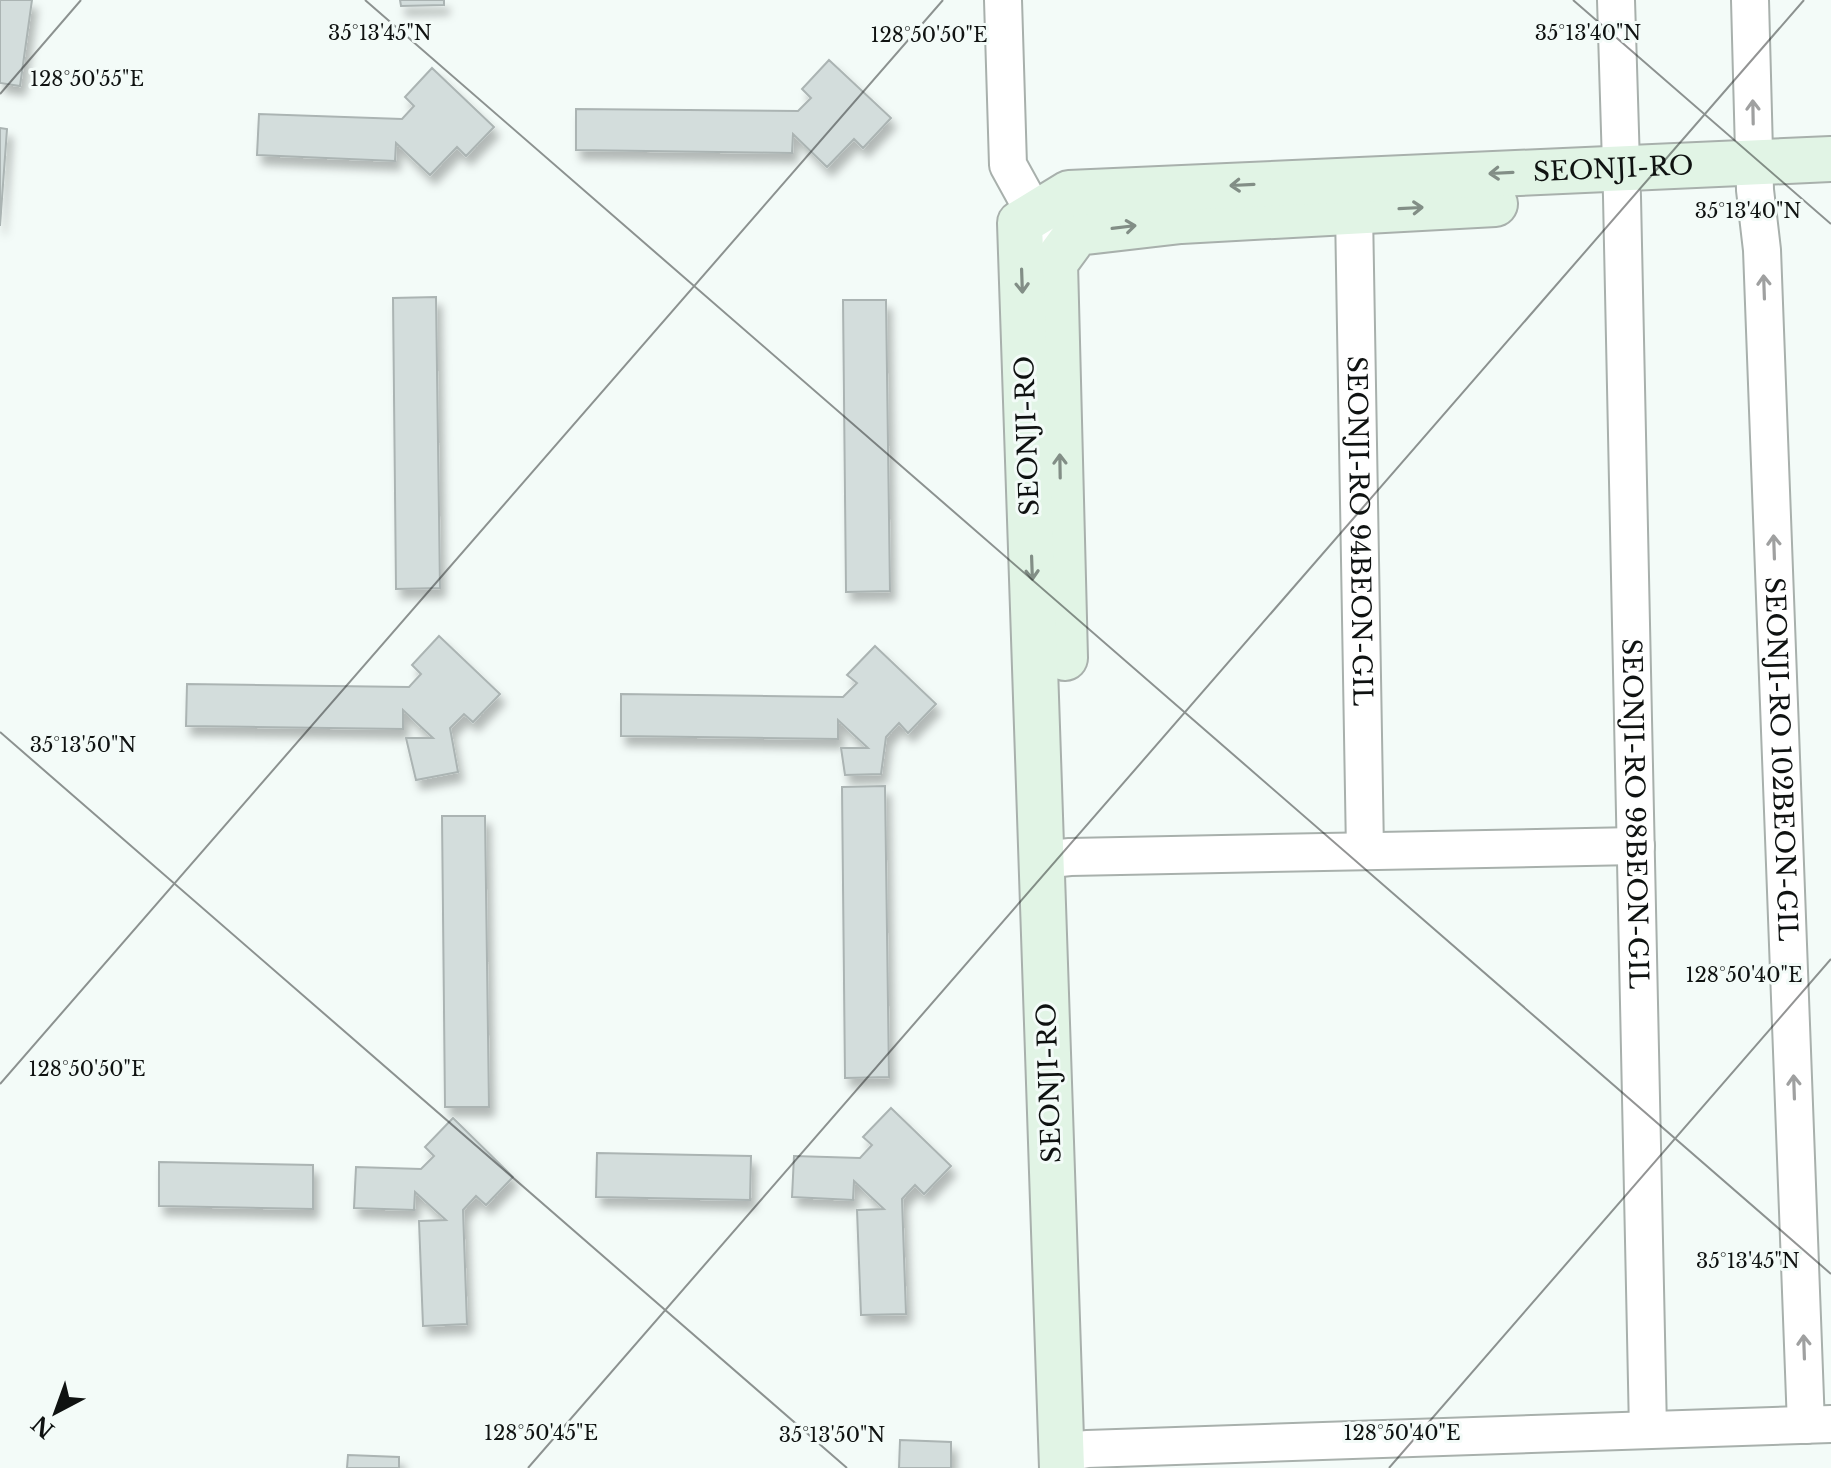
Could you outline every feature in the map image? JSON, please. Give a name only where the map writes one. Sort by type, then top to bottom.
[{"type":"street","points":[[1003,0],[1008,165],[1035,214],[1065,249]]},
{"type":"street","name":"SEONJI-RO 98BEON-GIL","points":[[1616,0],[1648,1430]]},
{"type":"street","name":"SEONJI-RO 102BEON-GIL","points":[[1750,0],[1754,176],[1762,250],[1819,1424]]},
{"type":"street","name":"SEONJI-RO","points":[[1074,1460],[1056,859],[1020,223],[1069,193],[1621,183],[1754,176],[1831,159]]},
{"type":"street","name":"SEONJI-RO","points":[[1754,176],[1831,186]]},
{"type":"street","name":"SEONJI-RO","points":[[1056,859],[1055,263],[1077,233],[1181,221],[1354,211],[1621,183]]},
{"type":"street","name":"SEONJI-RO 94BEON-GIL","points":[[1354,211],[1365,851]]},
{"type":"street","points":[[1056,859],[1636,846]]},
{"type":"street","points":[[1074,1460],[1819,1424]]},
{"type":"building","points":[[0,0],[32,0],[20,86],[0,83]]},
{"type":"building","points":[[400,0],[444,0],[444,5],[401,6]]},
{"type":"building","points":[[829,60],[891,118],[863,148],[854,139],[827,167],[793,134],[792,153],[576,150],[576,109],[798,111],[811,98],[802,89]]},
{"type":"building","points":[[432,68],[494,127],[466,156],[457,147],[430,175],[396,143],[395,161],[257,155],[259,114],[402,119],[414,106],[405,97]]},
{"type":"building","points":[[0,128],[7,129],[0,226]]},
{"type":"building","points":[[436,297],[440,588],[396,589],[393,298]]},
{"type":"building","points":[[843,300],[886,300],[890,591],[846,592]]},
{"type":"building","points":[[439,636],[500,694],[473,722],[464,714],[450,728],[458,772],[416,780],[406,738],[433,738],[403,710],[403,729],[186,726],[187,684],[409,687],[421,674],[412,665]]},
{"type":"building","points":[[875,646],[936,704],[908,733],[899,723],[886,737],[881,774],[845,775],[841,748],[868,748],[838,720],[838,739],[621,736],[621,694],[843,697],[857,683],[847,675]]},
{"type":"building","points":[[885,786],[889,1077],[845,1078],[842,787]]},
{"type":"building","points":[[442,816],[485,816],[489,1107],[445,1107]]},
{"type":"building","points":[[891,1108],[951,1166],[924,1194],[915,1185],[902,1199],[906,1314],[861,1315],[857,1210],[884,1209],[854,1181],[853,1200],[792,1197],[794,1156],[860,1158],[872,1145],[863,1137]]},
{"type":"building","points":[[453,1118],[513,1177],[486,1205],[476,1196],[463,1210],[467,1324],[423,1326],[419,1221],[446,1220],[415,1192],[414,1210],[354,1208],[356,1167],[421,1169],[434,1156],[425,1147]]},
{"type":"building","points":[[597,1153],[751,1156],[750,1200],[596,1197]]},
{"type":"building","points":[[159,1162],[313,1165],[313,1209],[159,1206]]},
{"type":"building","points":[[900,1440],[951,1442],[951,1468],[899,1468]]},
{"type":"building","points":[[348,1455],[399,1457],[399,1468],[347,1468]]}]
